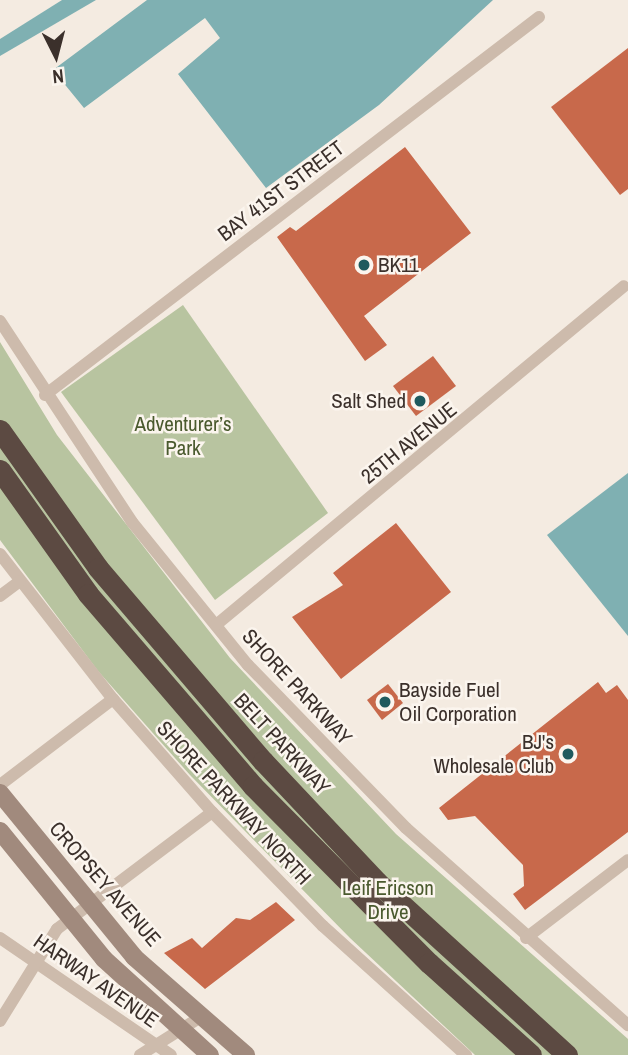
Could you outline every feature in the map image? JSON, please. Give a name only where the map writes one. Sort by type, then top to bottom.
[{"type":"highway","name":"BELT PARKWAY","points":[[0,430],[98,568],[263,761],[377,881],[567,1055]]},
{"type":"highway","points":[[0,470],[97,604],[253,786],[429,963],[531,1055]]},
{"type":"main road","name":"CROPSEY AVENUE","points":[[0,793],[88,906],[134,957],[204,1015],[246,1055]]},
{"type":"main road","points":[[0,831],[68,920],[177,1028],[210,1055]]},
{"type":"street","name":"BAY 41ST STREET","points":[[45,395],[540,17]]},
{"type":"street","name":"25TH AVENUE","points":[[216,625],[624,286]]},
{"type":"street","name":"SHORE PARKWAY","points":[[0,321],[45,395],[132,522],[216,625],[307,729],[526,938],[628,1024]]},
{"type":"street","name":"SHORE PARKWAY NORTH","points":[[0,554],[113,699],[212,812],[323,926],[466,1055]]},
{"type":"street","points":[[0,596],[20,581]]},
{"type":"street","points":[[0,785],[113,699]]},
{"type":"street","points":[[0,1020],[68,920],[212,812]]},
{"type":"street","points":[[526,938],[628,860]]},
{"type":"street","name":"HARWAY AVENUE","points":[[0,938],[171,1055]]},
{"type":"street","points":[[140,1055],[177,1028],[204,1015]]},
{"type":"green space","name":"Adventurer’s Park","points":[[183,305],[328,513],[215,600],[61,392]]},
{"type":"green space","name":"Leif Ericson Drive","points":[[0,342],[57,435],[230,658],[396,834],[628,1039],[628,1055],[475,1055],[350,938],[190,775],[98,671],[0,540]]},
{"type":"water","points":[[62,0],[96,0],[0,56],[0,39]]},
{"type":"water","points":[[147,0],[493,0],[379,105],[266,188],[178,74],[220,38],[205,18],[84,108],[53,70]]},
{"type":"water","points":[[628,473],[628,636],[547,535]]},
{"type":"building","points":[[628,48],[628,189],[620,195],[551,107]]},
{"type":"building","name":"BK11","points":[[405,147],[471,233],[364,316],[387,345],[365,361],[277,237],[290,227],[296,231]]},
{"type":"building","name":"Salt Shed","points":[[433,356],[456,386],[416,416],[393,386]]},
{"type":"building","points":[[396,523],[451,592],[341,679],[292,617],[343,585],[333,573]]},
{"type":"building","name":"BJ's Wholesale Club","points":[[598,682],[606,693],[617,685],[628,700],[628,832],[525,910],[513,894],[524,886],[523,865],[475,816],[448,820],[439,808]]},
{"type":"building","name":"Bayside Fuel Oil Corporation","points":[[388,684],[403,703],[382,720],[367,700]]},
{"type":"building","points":[[276,902],[295,920],[205,989],[164,953],[192,938],[202,948],[236,918],[250,920]]},
{"type":"place","name":"BK11","points":[[364,265]]},
{"type":"place","name":"Salt Shed","points":[[420,401]]},
{"type":"place","name":"Bayside Fuel Oil Corporation","points":[[385,702]]},
{"type":"place","name":"BJ's Wholesale Club","points":[[568,754]]}]
